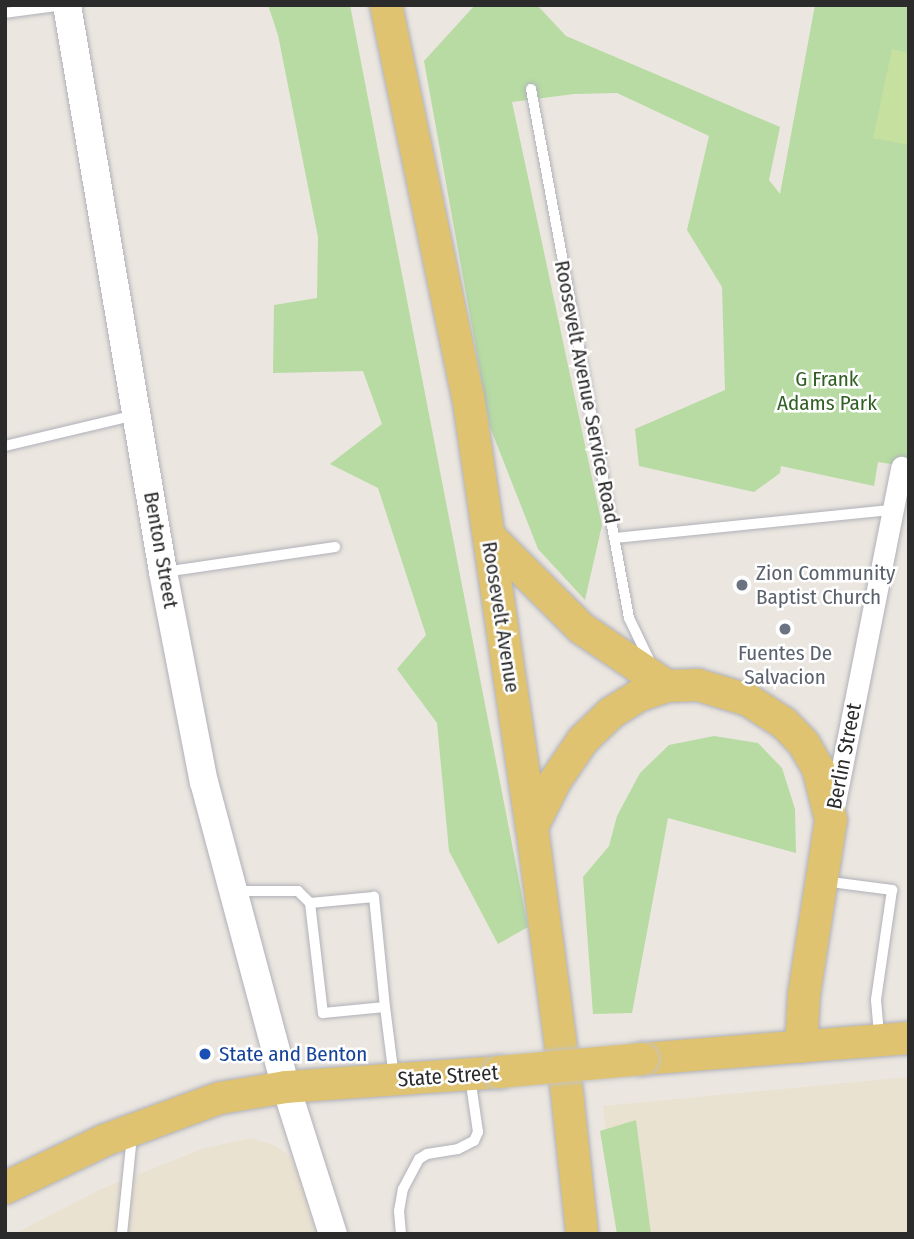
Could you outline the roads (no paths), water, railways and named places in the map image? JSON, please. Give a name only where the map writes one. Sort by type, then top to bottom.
[{"type":"main road","name":"Benton Street","points":[[65,5],[138,415],[163,572],[204,782],[286,1087],[333,1234]]},
{"type":"main road","name":"Roosevelt Avenue","points":[[386,5],[468,396],[532,827],[568,1102],[582,1234]]},
{"type":"main road","points":[[489,536],[581,628],[667,686]]},
{"type":"main road","points":[[532,827],[562,770],[592,731],[622,705],[667,686],[698,685],[748,700],[778,718],[804,744],[818,768],[831,820]]},
{"type":"main road","name":"Berlin Street","points":[[802,1047],[804,994],[831,820]]},
{"type":"main road","name":"State Street","points":[[5,1188],[132,1129],[220,1098],[286,1087],[894,1039]]},
{"type":"street","name":"Berlin Street","points":[[831,820],[901,467]]},
{"type":"lane","points":[[5,13],[65,5]]},
{"type":"lane","name":"Roosevelt Avenue Service Road","points":[[531,89],[629,618],[650,662],[667,686]]},
{"type":"lane","points":[[5,446],[138,415]]},
{"type":"lane","points":[[615,538],[893,510]]},
{"type":"lane","points":[[163,572],[335,547]]},
{"type":"lane","points":[[822,880],[892,890],[876,1000],[894,1039]]},
{"type":"lane","points":[[233,891],[298,891],[310,903],[323,1013],[385,1007]]},
{"type":"lane","points":[[310,903],[374,897],[394,1080]]},
{"type":"lane","points":[[401,1234],[399,1211],[403,1189],[419,1159],[427,1154],[458,1149],[474,1141],[478,1132],[484,1073]]},
{"type":"lane","points":[[122,1234],[132,1129]]},
{"type":"place","name":"Zion Community Baptist Church","points":[[742,585]]},
{"type":"place","name":"Fuentes De Salvacion","points":[[785,629]]},
{"type":"place","name":"State and Benton","points":[[205,1054]]},
{"type":"park label","name":"G Frank Adams Park","points":[[827,391]]}]
